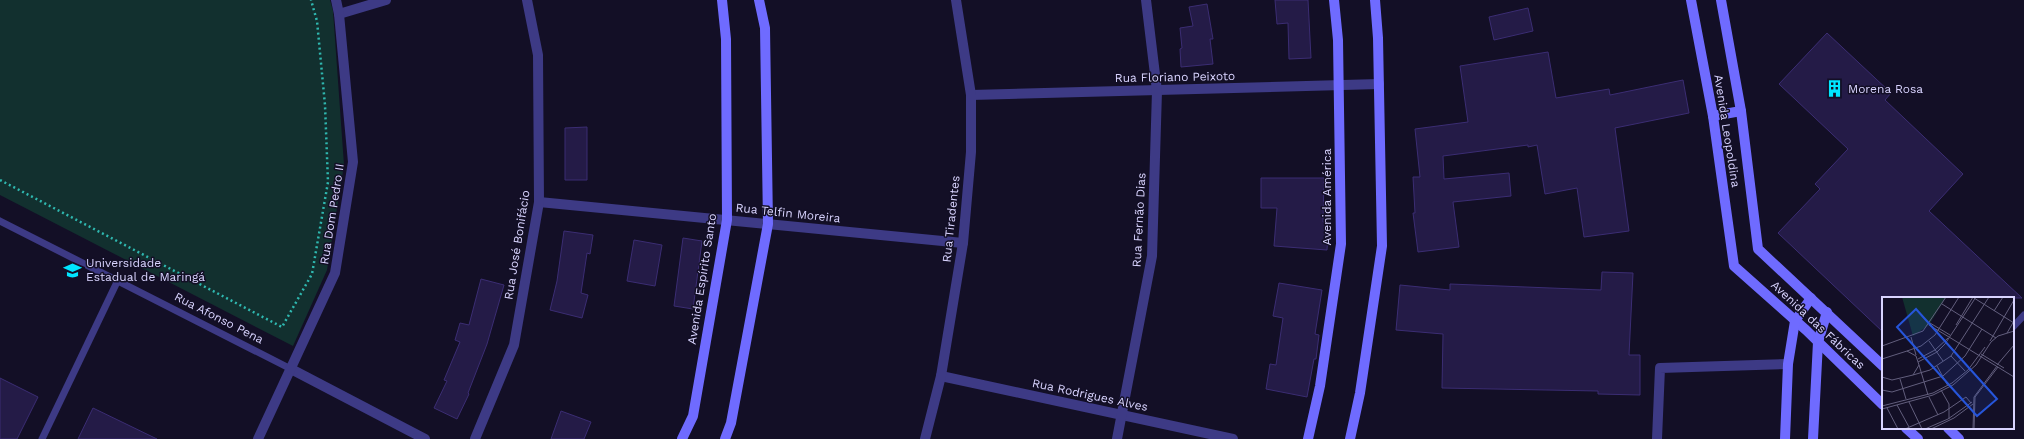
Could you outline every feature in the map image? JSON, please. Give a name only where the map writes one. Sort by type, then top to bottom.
[{"type":"main road","name":"Avenida Espírito Santo","points":[[682,439],[693,416],[727,220],[726,39],[722,0]]},
{"type":"main road","points":[[725,439],[731,423],[768,224],[765,28],[759,0]]},
{"type":"main road","name":"Avenida América","points":[[1308,439],[1320,386],[1341,244],[1338,40],[1334,0]]},
{"type":"main road","points":[[1350,439],[1360,393],[1382,246],[1378,38],[1375,0]]},
{"type":"main road","name":"Avenida Leopoldina","points":[[1691,0],[1713,116],[1734,266]]},
{"type":"main road","name":"Avenida Leopoldina","points":[[1721,0],[1741,111],[1758,249]]},
{"type":"main road","points":[[1713,116],[1741,111]]},
{"type":"main road","name":"Avenida das Fábricas","points":[[1758,249],[1882,365]]},
{"type":"main road","name":"Avenida das Fábricas","points":[[1734,266],[1818,342],[1882,404]]},
{"type":"main road","points":[[1785,439],[1788,364],[1795,321],[1811,298]]},
{"type":"main road","points":[[1814,439],[1818,342],[1827,312]]},
{"type":"main road","points":[[1907,429],[1918,439]]},
{"type":"main road","points":[[1949,429],[1959,439]]},
{"type":"street","name":"Rua Dom Pedro II","points":[[258,439],[336,273],[353,162],[339,14],[336,0]]},
{"type":"street","points":[[339,14],[386,0]]},
{"type":"street","name":"Rua José Bonifácio","points":[[475,439],[514,345],[539,202],[538,55],[527,0]]},
{"type":"street","name":"Rua Tiradentes","points":[[926,439],[941,376],[963,243],[971,152],[971,95],[956,0]]},
{"type":"street","name":"Rua Fernão Dias","points":[[1117,439],[1123,415],[1152,256],[1157,91],[1146,0]]},
{"type":"street","name":"Rua Floriano Peixoto","points":[[971,95],[1379,84]]},
{"type":"street","name":"Rua Telfin Moreira","points":[[539,202],[963,243]]},
{"type":"street","points":[[1657,439],[1660,368],[1788,364]]},
{"type":"street","name":"Rua Afonso Pena","points":[[291,369],[425,439]]},
{"type":"street","name":"Rua Rodrigues Alves","points":[[941,376],[1233,439]]},
{"type":"lane","name":"Rua Afonso Pena","points":[[0,221],[291,369]]},
{"type":"lane","points":[[42,439],[118,280]]},
{"type":"lane","points":[[2014,326],[2024,315]]},
{"type":"path","points":[[0,180],[282,327],[312,274],[328,182],[325,105],[317,21],[311,0]]},
{"type":"green space","points":[[0,0],[330,0],[333,11],[344,165],[327,270],[293,346],[0,195]]},
{"type":"building","points":[[1275,0],[1308,0],[1311,58],[1289,59],[1288,23],[1277,24]]},
{"type":"building","points":[[1207,4],[1213,39],[1210,39],[1213,64],[1181,67],[1180,49],[1182,48],[1180,28],[1193,26],[1189,7]]},
{"type":"building","points":[[1528,8],[1533,31],[1494,40],[1489,17]]},
{"type":"building","points":[[1827,33],[1891,93],[1885,100],[1963,174],[1929,211],[2022,298],[1882,297],[1882,331],[1778,233],[1820,189],[1815,184],[1848,149],[1779,84]]},
{"type":"building","points":[[1548,52],[1556,98],[1609,89],[1610,95],[1683,80],[1689,113],[1615,128],[1629,231],[1584,237],[1577,188],[1545,194],[1537,145],[1528,147],[1528,145],[1443,156],[1444,179],[1509,173],[1511,196],[1453,202],[1459,247],[1418,252],[1413,213],[1415,213],[1413,177],[1420,177],[1415,129],[1468,122],[1460,66]]},
{"type":"building","points":[[587,127],[587,180],[565,180],[565,128]]},
{"type":"building","points":[[1261,178],[1324,178],[1323,222],[1329,222],[1327,250],[1274,246],[1277,208],[1261,208]]},
{"type":"building","points":[[564,231],[593,235],[590,254],[587,253],[581,293],[588,295],[582,318],[550,310],[557,281]]},
{"type":"building","points":[[683,238],[702,241],[693,309],[674,306]]},
{"type":"building","points":[[634,240],[662,245],[655,286],[627,281]]},
{"type":"building","points":[[1602,272],[1633,273],[1629,355],[1640,355],[1640,395],[1598,394],[1598,391],[1442,388],[1443,334],[1396,330],[1400,285],[1450,290],[1450,284],[1601,290]]},
{"type":"building","points":[[481,279],[504,285],[487,344],[468,393],[469,394],[457,419],[434,408],[447,381],[444,380],[460,342],[455,340],[460,323],[469,325]]},
{"type":"building","points":[[1279,283],[1322,290],[1315,334],[1319,335],[1316,359],[1314,359],[1307,397],[1266,389],[1270,364],[1276,365],[1283,318],[1273,316]]},
{"type":"building","points":[[0,378],[38,397],[17,439],[0,439]]},
{"type":"building","points":[[93,408],[157,439],[78,439]]},
{"type":"building","points":[[561,411],[591,422],[584,439],[551,439]]},
{"type":"place","name":"Morena Rosa","points":[[1835,89]]},
{"type":"place","name":"Universidade Estadual de Maringá","points":[[73,270]]}]
